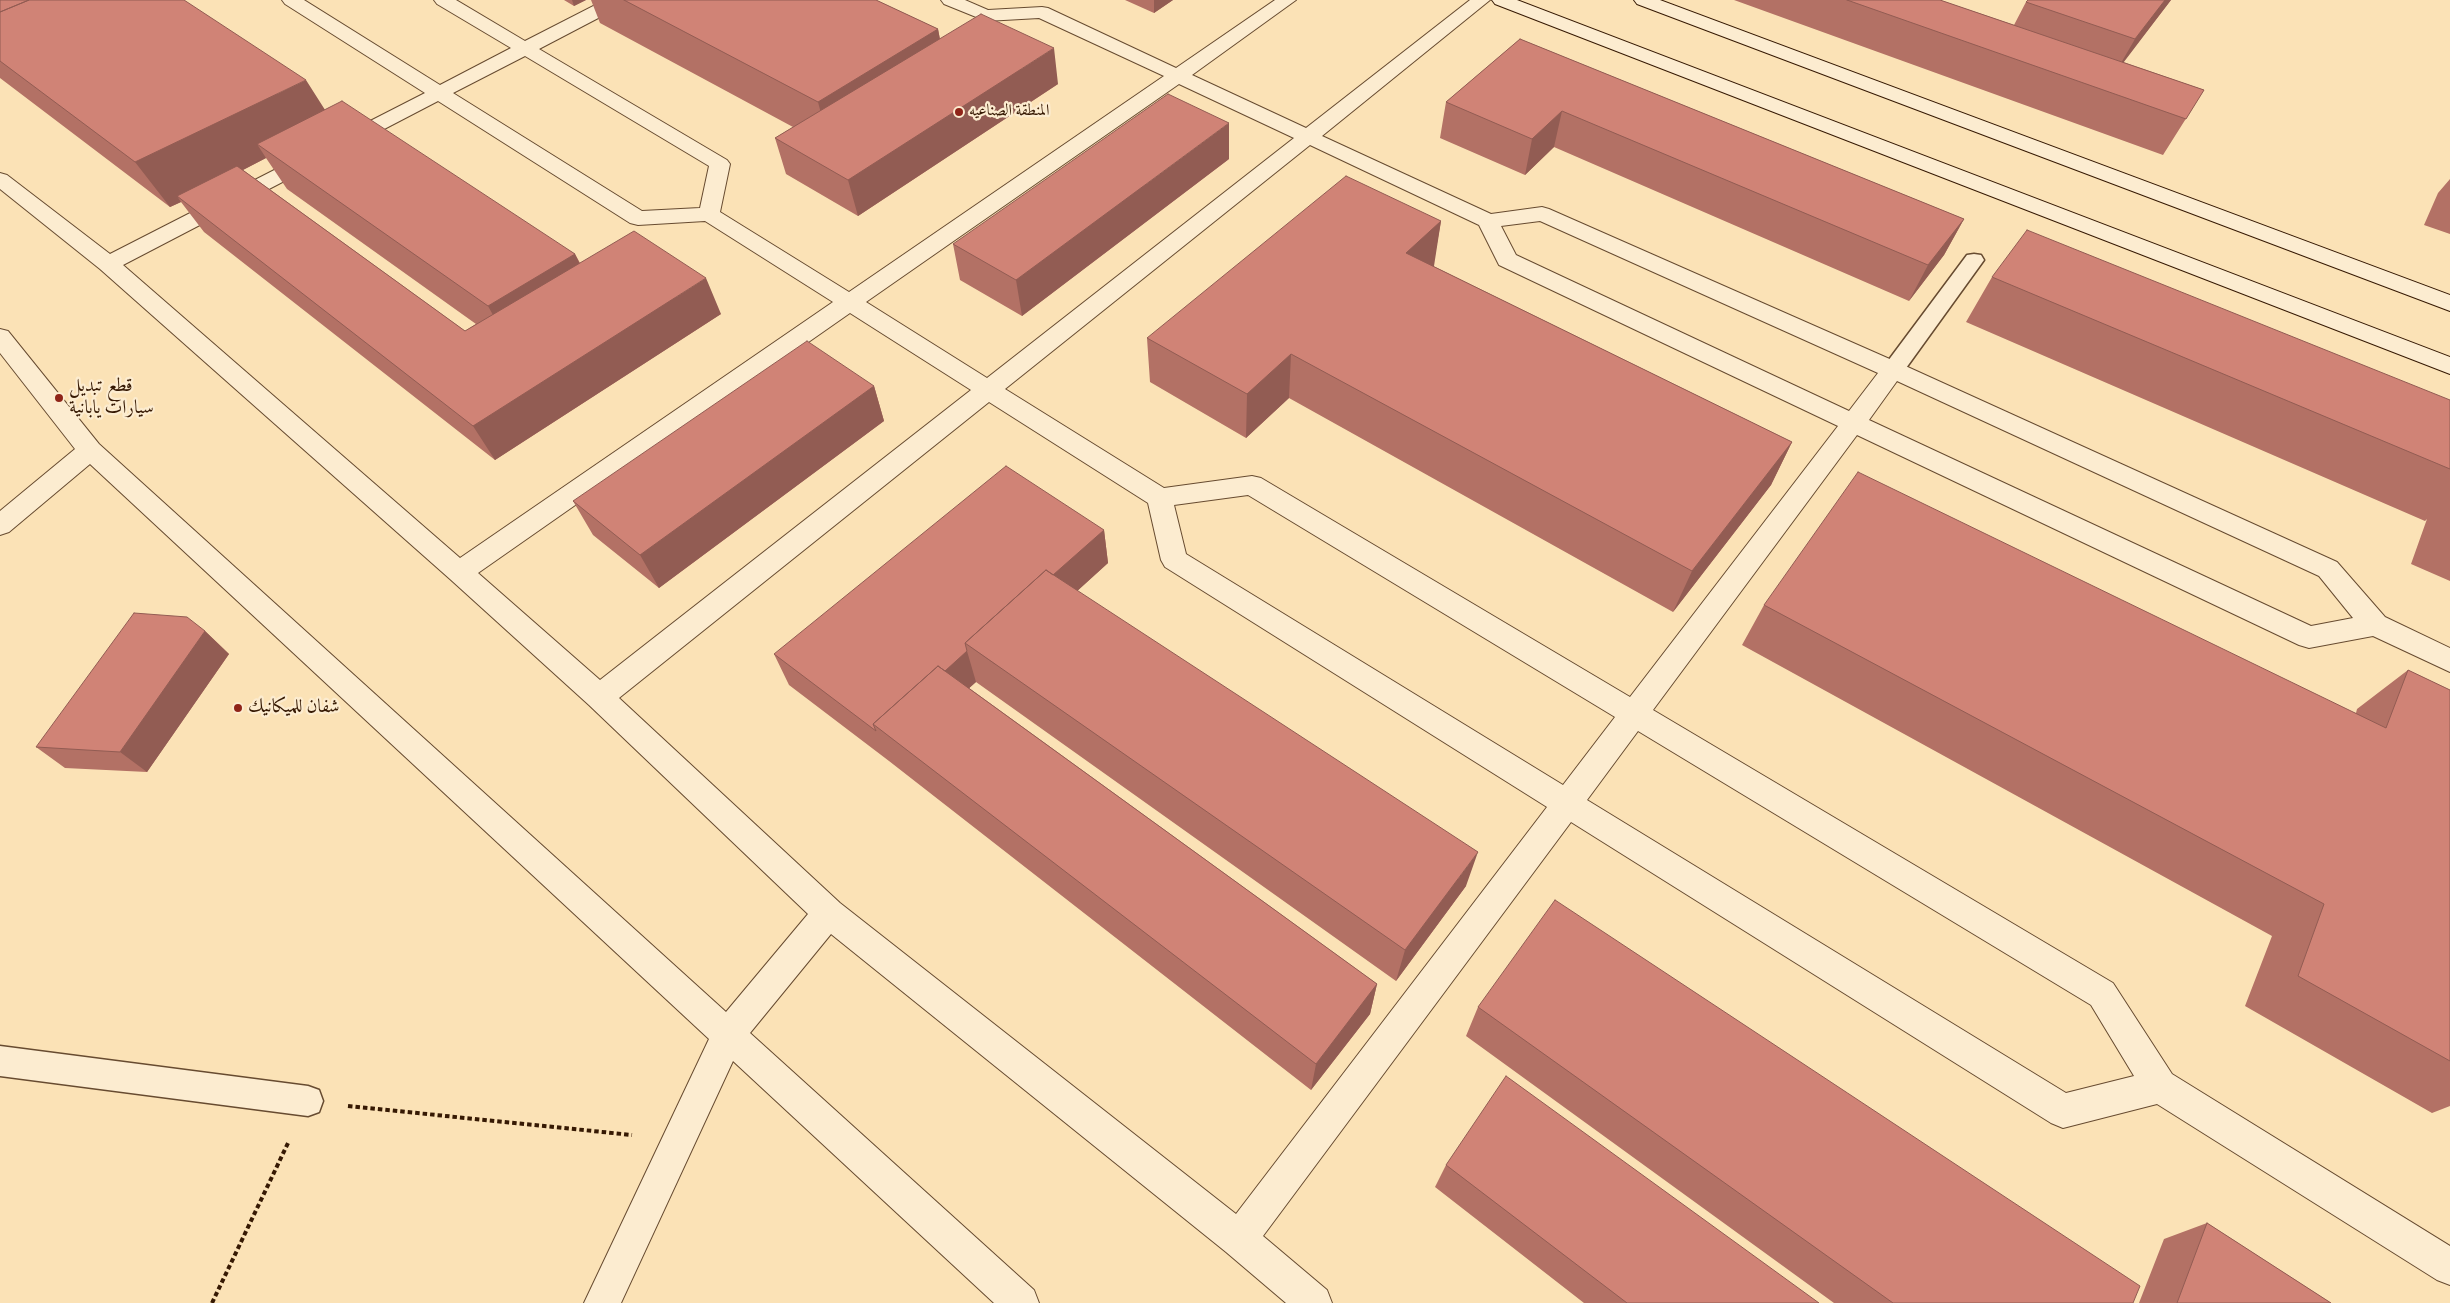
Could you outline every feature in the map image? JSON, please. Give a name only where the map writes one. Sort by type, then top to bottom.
[{"type":"street","points":[[291,0],[638,218],[709,214],[1160,498],[1252,485],[2102,994],[2160,1086],[2450,1267]]},
{"type":"street","points":[[443,0],[720,164],[709,214]]},
{"type":"street","points":[[108,264],[618,0]]},
{"type":"street","points":[[950,0],[986,16],[1041,6],[1177,76],[1488,221],[1542,214],[1893,370],[2328,569],[2375,625],[2450,661]]},
{"type":"street","points":[[458,572],[1286,0]]},
{"type":"street","points":[[599,697],[1481,0]]},
{"type":"street","points":[[1501,0],[2450,366]]},
{"type":"street","points":[[1643,0],[2450,303]]},
{"type":"street","points":[[0,179],[108,264],[458,572],[599,697],[830,913],[1239,1239],[1314,1303]]},
{"type":"street","points":[[1488,221],[1507,260],[1852,424],[2309,637],[2375,625]]},
{"type":"street","points":[[1,340],[90,450],[1021,1303]]},
{"type":"street","points":[[1239,1239],[1893,370]]},
{"type":"street","points":[[0,525],[90,450]]},
{"type":"street","points":[[1160,498],[1174,560],[2063,1111],[2160,1086]]},
{"type":"street","points":[[602,1303],[728,1035],[830,913]]},
{"type":"lane","points":[[1893,370],[1974,260]]},
{"type":"lane","points":[[0,1061],[308,1102]]},
{"type":"path","points":[[212,1303],[308,1102],[679,1140]]},
{"type":"building","points":[[0,0],[29,0],[0,12]]},
{"type":"building","points":[[29,0],[184,0],[306,80],[135,162],[0,61],[0,12]]},
{"type":"building","points":[[624,0],[876,0],[938,29],[818,102]]},
{"type":"building","points":[[1847,0],[1940,0],[2204,90],[2186,119]]},
{"type":"building","points":[[2028,0],[2165,0],[2135,39],[2026,2]]},
{"type":"building","points":[[981,14],[1054,48],[848,180],[775,138]]},
{"type":"building","points":[[1520,39],[1964,219],[1928,265],[1562,111],[1532,139],[1446,102]]},
{"type":"building","points":[[1168,94],[1229,123],[1016,280],[953,244]]},
{"type":"building","points":[[342,101],[575,254],[488,306],[257,144]]},
{"type":"building","points":[[237,166],[465,331],[634,231],[706,278],[473,426],[177,196]]},
{"type":"building","points":[[1346,176],[1441,221],[1406,253],[1792,442],[1692,571],[1291,354],[1247,394],[1147,338]]},
{"type":"building","points":[[2027,230],[2450,400],[2450,469],[1992,277]]},
{"type":"building","points":[[807,341],[874,386],[640,555],[573,501]]},
{"type":"building","points":[[1006,466],[1104,530],[1053,575],[1046,570],[965,643],[967,651],[945,671],[938,666],[873,724],[876,731],[774,654]]},
{"type":"building","points":[[1858,472],[2386,728],[2408,670],[2450,690],[2450,1061],[2298,976],[2324,904],[1764,605]]},
{"type":"building","points":[[1046,570],[1478,852],[1405,950],[965,643]]},
{"type":"building","points":[[134,613],[187,617],[205,631],[120,752],[36,747]]},
{"type":"building","points":[[938,666],[1377,984],[1316,1064],[873,724]]},
{"type":"building","points":[[1555,900],[2140,1286],[2133,1303],[1893,1303],[1478,1007]]},
{"type":"building","points":[[1506,1076],[1819,1303],[1627,1303],[1446,1165]]},
{"type":"building","points":[[2207,1223],[2331,1303],[2177,1303]]},
{"type":"place","name":"المنطقة الصناعيه","points":[[959,112]]},
{"type":"place","name":"قطع تبديل سيارات يابانية","points":[[59,398]]},
{"type":"place","name":"شفان للميكانيك","points":[[238,708]]}]
